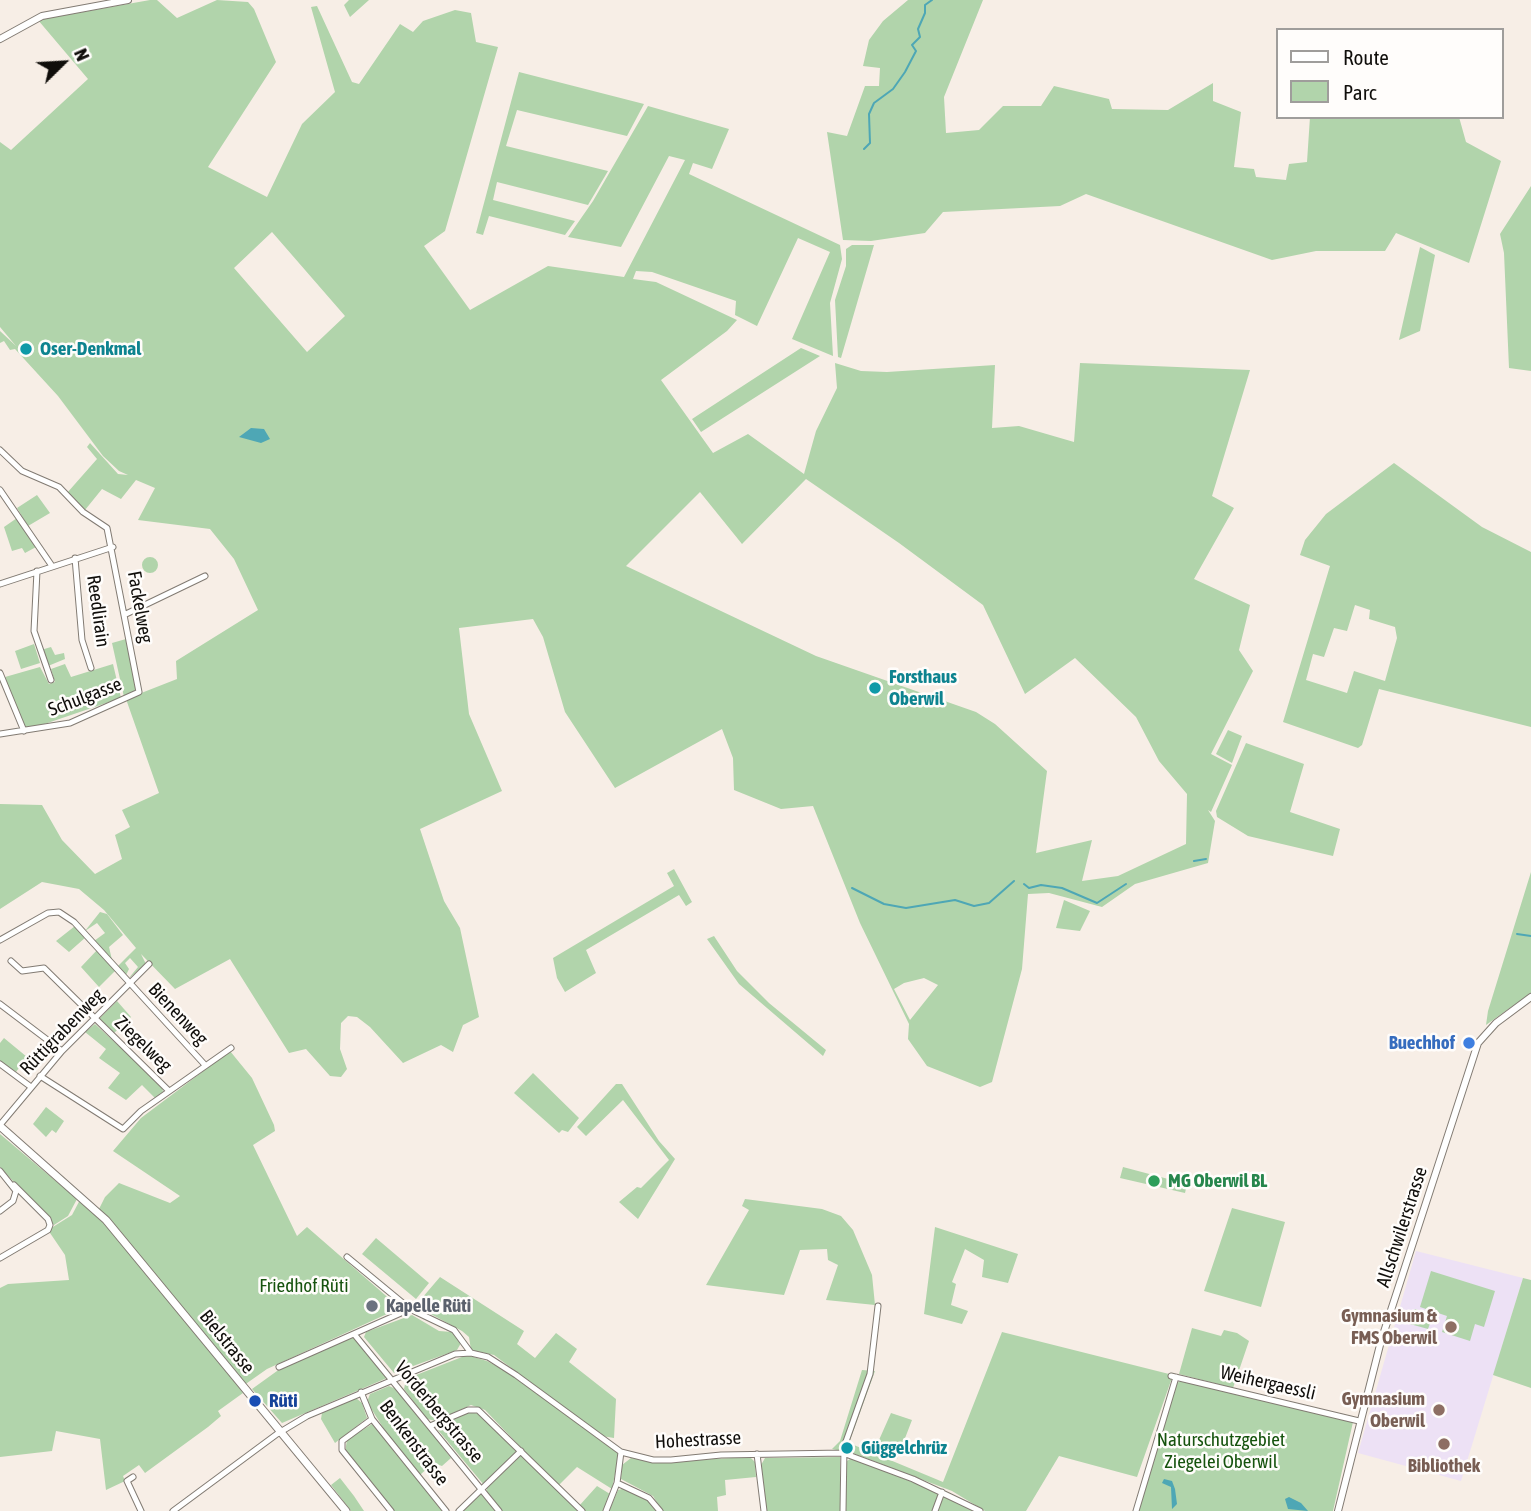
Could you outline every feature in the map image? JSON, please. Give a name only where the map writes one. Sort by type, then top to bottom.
[{"type":"main road","name":"Bielstrasse","points":[[0,1126],[106,1220],[346,1511]]},
{"type":"street","points":[[0,39],[42,16],[128,0]]},
{"type":"street","name":"Fackelweg","points":[[0,450],[22,471],[59,487],[83,512],[107,528],[113,547],[139,692]]},
{"type":"street","points":[[0,490],[52,566]]},
{"type":"street","points":[[0,584],[113,547]]},
{"type":"street","name":"Reedlirain","points":[[75,558],[82,640],[91,668]]},
{"type":"street","points":[[37,571],[34,631],[51,680]]},
{"type":"street","points":[[126,614],[205,576]]},
{"type":"street","points":[[0,673],[24,731]]},
{"type":"street","name":"Schulgasse","points":[[0,734],[70,723],[139,692]]},
{"type":"street","name":"Bienenweg","points":[[0,940],[48,913],[59,912],[74,922],[205,1065]]},
{"type":"street","name":"Ziegelweg","points":[[11,961],[22,971],[44,968],[77,997],[95,1020],[169,1091]]},
{"type":"street","name":"Rüttigrabenweg","points":[[0,1126],[62,1051],[149,964]]},
{"type":"street","name":"Allschwilerstrasse","points":[[1338,1511],[1381,1341],[1478,1043],[1487,1032],[1531,997]]},
{"type":"street","points":[[0,1003],[62,1051]]},
{"type":"street","name":"Bienenweg","points":[[40,1076],[123,1129],[169,1091],[231,1048]]},
{"type":"street","points":[[0,1064],[31,1087]]},
{"type":"street","points":[[0,1171],[48,1219],[48,1230],[0,1258]]},
{"type":"street","points":[[0,1211],[13,1201],[14,1185]]},
{"type":"street","name":"Hohestrasse","points":[[347,1257],[410,1309],[451,1328],[471,1353],[488,1357],[518,1376],[621,1452],[653,1460],[757,1454],[843,1453],[942,1492],[980,1511]]},
{"type":"street","points":[[843,1511],[843,1453],[870,1374],[878,1306]]},
{"type":"street","points":[[279,1367],[410,1309]]},
{"type":"street","name":"Vorderbergstrasse","points":[[354,1334],[499,1511]]},
{"type":"street","points":[[173,1511],[280,1432],[307,1416],[455,1354],[471,1353]]},
{"type":"street","name":"Weihergaessli","points":[[1136,1511],[1173,1377],[1359,1421]]},
{"type":"street","name":"Benkenstrasse","points":[[361,1392],[372,1419],[446,1511]]},
{"type":"street","points":[[430,1426],[468,1410],[478,1410],[582,1511]]},
{"type":"street","points":[[372,1419],[342,1441],[342,1450],[391,1511]]},
{"type":"street","points":[[459,1511],[521,1451]]},
{"type":"street","points":[[606,1511],[617,1483],[621,1452]]},
{"type":"street","points":[[757,1454],[764,1511]]},
{"type":"street","points":[[133,1477],[128,1481],[141,1511]]},
{"type":"street","points":[[617,1483],[649,1498],[660,1511]]},
{"type":"street","points":[[935,1511],[942,1492]]},
{"type":"shaded area","name":"Gymnasium & FMS Oberwil","points":[[1416,1251],[1523,1278],[1461,1481],[1358,1453]]},
{"type":"green space","points":[[150,0],[157,0],[177,18],[217,0],[248,2],[254,9],[276,62],[208,167],[267,197],[302,124],[335,92],[311,7],[317,6],[352,82],[359,84],[400,24],[413,32],[423,21],[455,10],[471,13],[476,42],[498,47],[445,231],[424,246],[470,310],[548,266],[624,277],[685,160],[669,156],[621,247],[568,237],[593,201],[648,106],[729,129],[712,169],[693,163],[689,174],[840,245],[842,259],[830,303],[833,356],[792,339],[830,252],[798,238],[757,326],[735,315],[736,301],[652,272],[636,271],[633,279],[656,282],[737,320],[727,331],[661,380],[713,453],[748,434],[804,474],[816,431],[837,388],[835,363],[861,371],[887,372],[995,365],[992,428],[1019,426],[1074,442],[1080,363],[1250,370],[1212,496],[1234,508],[1194,579],[1250,605],[1239,650],[1253,671],[1211,754],[1232,765],[1211,812],[1208,810],[1215,821],[1208,863],[1135,884],[1102,907],[1049,893],[1028,894],[1022,969],[992,1082],[980,1087],[927,1066],[908,1039],[909,1024],[860,923],[813,806],[781,809],[734,790],[733,758],[722,729],[615,788],[565,712],[543,637],[533,619],[459,628],[469,714],[502,791],[420,829],[444,901],[460,928],[479,1017],[463,1025],[453,1052],[441,1045],[403,1063],[370,1027],[357,1017],[348,1016],[341,1023],[340,1049],[347,1069],[341,1077],[330,1076],[306,1049],[289,1053],[230,959],[175,989],[141,954],[146,964],[128,979],[138,967],[130,958],[125,963],[129,969],[126,975],[117,967],[136,948],[104,910],[79,889],[42,882],[0,909],[0,804],[42,805],[62,840],[95,874],[122,859],[115,835],[130,827],[122,810],[159,793],[126,699],[177,679],[176,661],[258,610],[234,559],[210,529],[138,520],[155,488],[136,480],[121,499],[102,489],[85,510],[67,493],[97,459],[87,447],[90,443],[118,474],[128,475],[119,471],[103,456],[58,396],[15,349],[10,350],[4,341],[0,343],[0,331],[16,346],[0,327],[0,142],[11,150],[88,79],[38,20]],"holes":[[[272,232],[345,316],[307,352],[234,268]],[[806,479],[983,605],[1025,694],[1075,658],[1136,717],[1159,761],[1187,794],[1186,844],[1118,876],[1082,881],[1092,840],[1036,853],[1047,771],[995,724],[976,712],[816,656],[626,566],[700,492],[742,544]],[[924,978],[938,985],[910,1020],[894,989],[904,983]]]},
{"type":"green space","points":[[349,0],[369,0],[350,17],[344,5]]},
{"type":"green space","points":[[908,0],[983,0],[944,97],[946,133],[979,130],[1003,106],[1041,106],[1054,86],[1109,99],[1112,109],[1168,110],[1213,83],[1213,101],[1241,112],[1234,167],[1254,169],[1256,177],[1286,180],[1289,164],[1307,162],[1310,119],[1460,119],[1466,142],[1501,161],[1469,263],[1396,233],[1385,251],[1316,251],[1272,260],[1086,194],[1060,206],[943,212],[925,233],[871,241],[843,240],[827,132],[847,136],[865,86],[879,86],[880,68],[863,66],[869,40],[883,21]]},
{"type":"green space","points":[[519,72],[644,104],[627,136],[517,110],[506,146],[608,171],[588,205],[497,182],[493,200],[575,221],[565,235],[489,216],[483,235],[476,233]]},
{"type":"green space","points":[[1531,186],[1531,371],[1509,368],[1504,253],[1500,234]]},
{"type":"green space","points":[[852,245],[874,245],[841,358],[838,357],[835,300],[846,266],[846,249]]},
{"type":"green space","points":[[1420,247],[1435,255],[1420,331],[1399,340]]},
{"type":"green space","points":[[801,348],[820,356],[701,432],[692,419]]},
{"type":"green space","points":[[1394,463],[1482,527],[1531,552],[1531,727],[1379,689],[1362,745],[1358,748],[1283,722],[1330,566],[1300,555],[1305,540],[1326,514]],"holes":[[[1355,605],[1370,610],[1369,619],[1395,627],[1397,638],[1385,681],[1354,671],[1347,693],[1306,680],[1313,654],[1324,657],[1334,628],[1347,631]]]},
{"type":"green space","points":[[37,495],[50,513],[28,526],[17,508]]},
{"type":"green space","points":[[17,518],[36,547],[25,553],[22,548],[12,551],[4,527]]},
{"type":"green space","points":[[150,557],[156,559],[156,571],[150,573],[144,571],[142,565],[144,559]]},
{"type":"green space","points":[[126,639],[136,690],[124,697],[112,643]]},
{"type":"green space","points":[[34,644],[40,663],[21,669],[15,651]]},
{"type":"green space","points":[[51,647],[55,655],[64,653],[65,659],[48,666],[41,650]]},
{"type":"green space","points":[[65,664],[71,677],[113,664],[121,698],[24,731],[5,677],[40,667],[49,684],[55,682],[51,669]]},
{"type":"green space","points":[[1228,730],[1242,736],[1232,763],[1216,754]]},
{"type":"green space","points":[[1246,743],[1304,764],[1290,812],[1340,829],[1333,856],[1248,836],[1217,817],[1216,811]]},
{"type":"green space","points":[[674,869],[692,902],[686,906],[679,895],[586,950],[596,973],[565,992],[557,978],[553,958],[674,886],[667,873]]},
{"type":"green space","points":[[1531,872],[1531,993],[1486,1025],[1488,1011]]},
{"type":"green space","points":[[1064,900],[1090,911],[1080,931],[1056,928]]},
{"type":"green space","points":[[100,912],[107,914],[123,935],[109,947],[112,960],[94,941],[105,933],[97,923],[85,931]]},
{"type":"green space","points":[[75,926],[86,937],[69,952],[56,941]]},
{"type":"green space","points":[[714,936],[737,971],[769,1003],[826,1050],[823,1056],[739,984],[707,939]]},
{"type":"green space","points":[[98,949],[115,971],[99,987],[81,967]]},
{"type":"green space","points":[[117,1001],[131,1017],[113,1034],[100,1022],[100,1018]]},
{"type":"green space","points":[[95,1024],[162,1086],[163,1092],[155,1098],[142,1085],[126,1100],[108,1088],[120,1073],[99,1058],[106,1049],[85,1032]]},
{"type":"green space","points":[[4,1038],[27,1057],[16,1072],[0,1061],[0,1043]]},
{"type":"green space","name":"Friedhof Rüti","points":[[230,1051],[252,1078],[274,1125],[275,1131],[253,1145],[297,1236],[307,1227],[400,1308],[267,1369],[240,1388],[243,1393],[218,1411],[221,1416],[208,1427],[145,1473],[139,1465],[123,1476],[125,1481],[106,1490],[100,1439],[56,1431],[52,1451],[0,1457],[0,1288],[8,1284],[69,1280],[65,1255],[48,1230],[72,1215],[82,1196],[98,1211],[105,1197],[119,1183],[170,1203],[180,1196],[113,1151],[141,1118]]},
{"type":"green space","points":[[533,1073],[579,1118],[568,1132],[562,1130],[559,1133],[514,1093]]},
{"type":"green space","points":[[616,1084],[622,1084],[659,1141],[675,1159],[638,1219],[619,1202],[637,1187],[641,1188],[669,1160],[623,1100],[586,1136],[577,1127]]},
{"type":"green space","points":[[46,1107],[64,1121],[56,1133],[52,1130],[46,1137],[33,1124]]},
{"type":"green space","points":[[0,1134],[77,1199],[68,1216],[54,1225],[0,1167]]},
{"type":"green space","name":"MG Oberwil BL","points":[[1123,1167],[1187,1184],[1185,1193],[1120,1178]]},
{"type":"green space","points":[[745,1199],[822,1209],[841,1216],[853,1230],[872,1275],[875,1305],[826,1300],[838,1265],[828,1260],[827,1249],[800,1250],[784,1295],[706,1285],[749,1210],[742,1206]]},
{"type":"green space","points":[[1232,1208],[1285,1222],[1261,1307],[1204,1291]]},
{"type":"green space","points":[[935,1227],[1018,1254],[1008,1283],[982,1277],[984,1260],[965,1249],[952,1282],[956,1284],[951,1305],[968,1311],[962,1324],[924,1314]]},
{"type":"green space","points":[[376,1238],[429,1283],[416,1299],[362,1254]]},
{"type":"green space","points":[[1431,1271],[1495,1291],[1484,1327],[1475,1324],[1470,1341],[1442,1332],[1447,1316],[1420,1307]]},
{"type":"green space","points":[[440,1277],[524,1331],[517,1344],[535,1358],[556,1333],[577,1349],[569,1362],[616,1399],[614,1438],[602,1436],[494,1355],[471,1350],[469,1337],[462,1331],[418,1307],[416,1305]]},
{"type":"green space","points":[[1523,1278],[1531,1280],[1531,1388],[1493,1375]]},
{"type":"green space","points":[[1415,1309],[1433,1315],[1428,1329],[1410,1324]]},
{"type":"green space","points":[[412,1315],[439,1331],[452,1332],[461,1343],[457,1350],[394,1373],[364,1337],[366,1332]]},
{"type":"green space","points":[[1192,1328],[1221,1336],[1224,1330],[1237,1333],[1249,1341],[1233,1388],[1179,1374]]},
{"type":"green space","points":[[1002,1332],[1173,1375],[1137,1477],[1059,1456],[1026,1511],[985,1511],[952,1491],[855,1454],[832,1449],[840,1441],[862,1370],[875,1371],[849,1443],[943,1482]]},
{"type":"green space","points":[[353,1336],[387,1378],[282,1423],[252,1389],[277,1371]]},
{"type":"green space","points":[[467,1355],[487,1361],[509,1373],[619,1454],[612,1489],[577,1467],[558,1486],[485,1410],[471,1405],[436,1421],[427,1419],[404,1389],[406,1379]]},
{"type":"green space","name":"Naturschutzgebiet Ziegelei Oberwil","points":[[1185,1380],[1353,1422],[1333,1511],[1139,1511],[1176,1383]]},
{"type":"green space","points":[[389,1386],[398,1390],[451,1458],[442,1466],[433,1463],[420,1475],[389,1437],[367,1402],[370,1394]]},
{"type":"green space","points":[[356,1398],[362,1403],[367,1418],[335,1443],[321,1419],[322,1413]]},
{"type":"green space","points":[[468,1412],[481,1414],[519,1452],[484,1485],[438,1430],[438,1425]]},
{"type":"green space","points":[[891,1413],[912,1420],[897,1459],[875,1449]]},
{"type":"green space","points":[[372,1424],[442,1511],[393,1511],[345,1452],[347,1440]]},
{"type":"green space","points":[[521,1455],[579,1511],[501,1511],[487,1493],[487,1488]]},
{"type":"green space","points":[[750,1457],[755,1462],[756,1477],[725,1480],[726,1495],[717,1497],[718,1511],[662,1511],[653,1496],[621,1479],[622,1465],[631,1458],[658,1462]]},
{"type":"green space","points":[[840,1457],[840,1511],[766,1511],[761,1465],[765,1458]]},
{"type":"green space","points":[[852,1458],[940,1493],[932,1511],[846,1511],[845,1462]]},
{"type":"green space","points":[[340,1478],[364,1511],[351,1511],[331,1485]]},
{"type":"green space","points":[[597,1486],[610,1494],[603,1511],[585,1511],[579,1506]]},
{"type":"green space","points":[[626,1488],[643,1496],[658,1511],[609,1511],[618,1490]]},
{"type":"green space","points":[[481,1494],[495,1511],[461,1511]]},
{"type":"green space","points":[[944,1497],[948,1497],[974,1511],[936,1511]]},
{"type":"water","points":[[251,428],[264,429],[270,439],[261,443],[239,437]]},
{"type":"water","points":[[1164,1479],[1172,1481],[1175,1489],[1177,1504],[1172,1509],[1171,1487],[1162,1483]]},
{"type":"water","points":[[1289,1497],[1301,1503],[1308,1511],[1288,1509],[1285,1499]]},
{"type":"waterway","points":[[864,149],[870,143],[869,114],[874,103],[893,89],[905,72],[916,51],[912,45],[920,37],[918,29],[925,13],[925,5],[932,0]]},
{"type":"waterway","points":[[1194,861],[1206,859]]},
{"type":"waterway","points":[[852,888],[884,904],[906,908],[955,900],[974,906],[989,903],[1014,881]]},
{"type":"waterway","points":[[1024,884],[1029,888],[1041,885],[1062,888],[1097,903],[1126,884]]},
{"type":"waterway","points":[[1517,934],[1531,936]]},
{"type":"place","name":"Oser-Denkmal","points":[[26,349]]},
{"type":"place","name":"Forsthaus Oberwil","points":[[875,688]]},
{"type":"place","name":"Buechhof","points":[[1469,1043]]},
{"type":"place","name":"MG Oberwil BL","points":[[1154,1181]]},
{"type":"place","name":"Kapelle Rüti","points":[[372,1306]]},
{"type":"place","name":"Gymnasium & FMS Oberwil","points":[[1451,1327]]},
{"type":"place","name":"Rüti","points":[[255,1401]]},
{"type":"place","name":"Gymnasium Oberwil","points":[[1439,1410]]},
{"type":"place","name":"Bibliothek","points":[[1444,1444]]},
{"type":"place","name":"Güggelchrüz","points":[[847,1448]]}]
